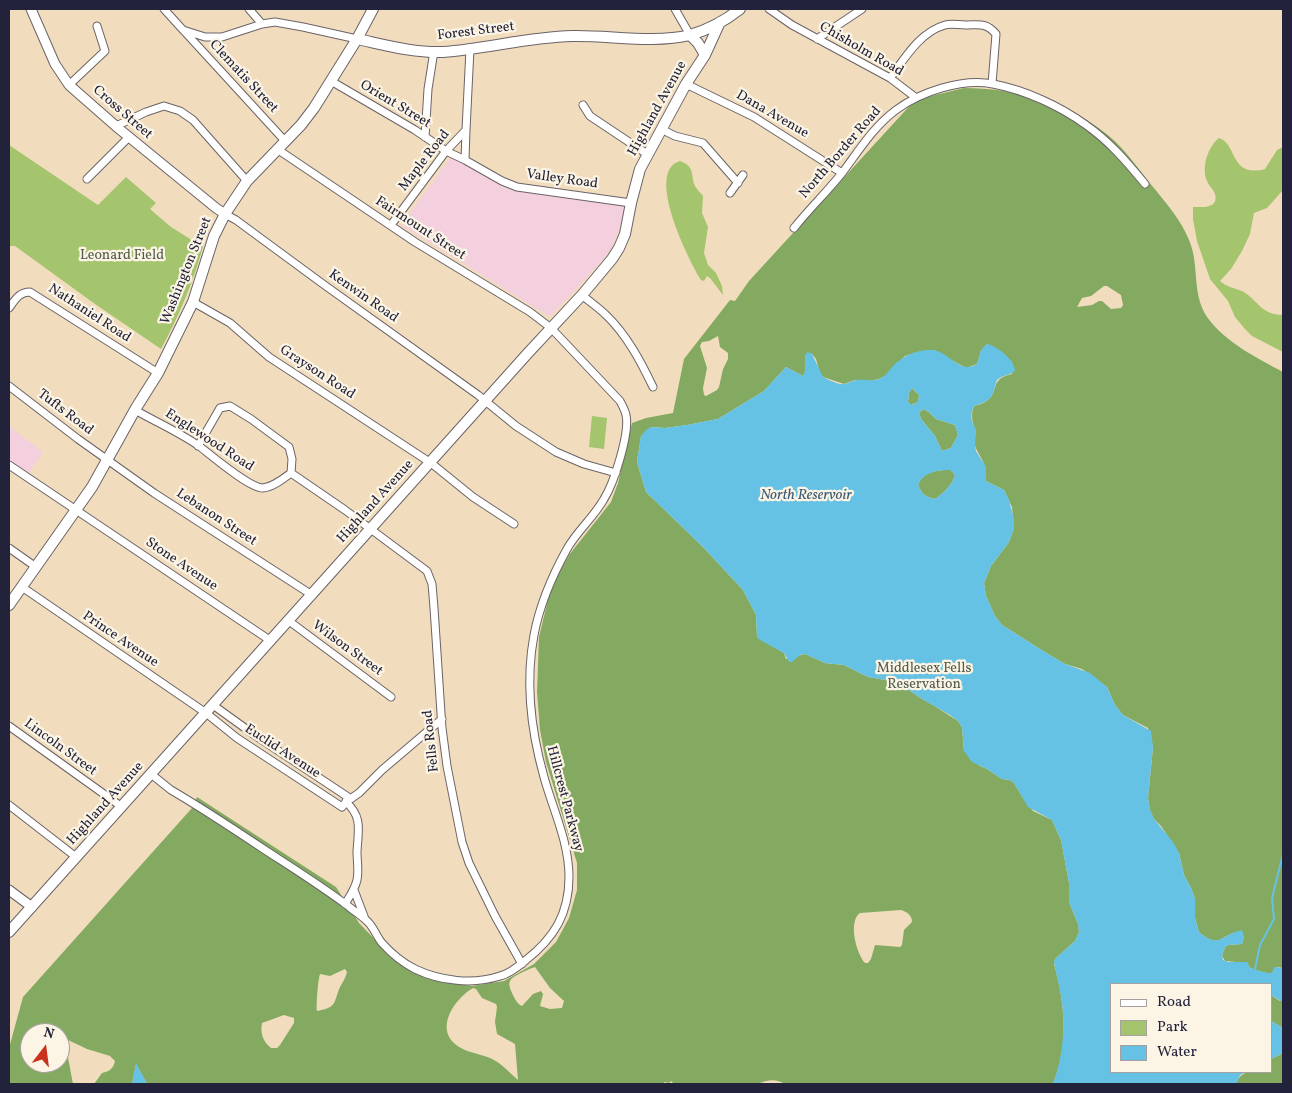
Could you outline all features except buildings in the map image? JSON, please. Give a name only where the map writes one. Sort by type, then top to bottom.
[{"type":"main road","name":"Washington Street","points":[[9,605],[92,487],[158,372],[193,302],[214,236],[225,214],[247,181],[314,108],[357,39],[373,9]]},
{"type":"main road","name":"Forest Street","points":[[357,39],[390,47],[434,52],[554,37],[666,38],[690,35],[720,22],[740,9]]},
{"type":"main road","name":"Highland Avenue","points":[[9,932],[582,295],[612,259],[626,234],[631,203],[640,169],[686,84],[705,55],[720,22]]},
{"type":"main road","name":"Highland Avenue","points":[[690,35],[698,43],[705,55]]},
{"type":"street","name":"Cross Street","points":[[31,9],[55,64],[69,85],[129,137],[225,214]]},
{"type":"street","points":[[164,9],[183,30]]},
{"type":"street","points":[[249,9],[262,24]]},
{"type":"street","points":[[675,9],[690,35]]},
{"type":"street","name":"Chisholm Road","points":[[769,9],[792,25],[890,78],[916,98]]},
{"type":"street","points":[[817,39],[862,9]]},
{"type":"street","name":"Forest Street","points":[[183,30],[198,36],[216,38],[228,36],[262,24],[283,23],[357,39]]},
{"type":"street","points":[[890,78],[919,40],[936,28],[955,24],[975,24],[988,26],[996,34],[992,84]]},
{"type":"street","points":[[69,85],[105,51],[97,26]]},
{"type":"street","name":"Clematis Street","points":[[183,30],[281,145]]},
{"type":"street","points":[[207,56],[207,44],[216,38]]},
{"type":"street","name":"Maple Road","points":[[391,226],[446,151],[466,130],[470,49]]},
{"type":"street","points":[[425,137],[428,88],[434,52]]},
{"type":"street","name":"Orient Street","points":[[331,81],[446,151]]},
{"type":"street","name":"North Border Road","points":[[794,228],[842,174],[876,129],[895,110],[916,98],[936,90],[971,83],[992,84],[1025,94],[1053,105],[1086,124],[1110,144],[1145,184]]},
{"type":"street","name":"Dana Avenue","points":[[686,84],[754,117],[842,174]]},
{"type":"street","points":[[583,105],[590,116],[647,154]]},
{"type":"street","points":[[116,126],[164,106],[180,110],[192,120],[247,181]]},
{"type":"street","points":[[662,129],[675,136],[703,143],[738,183]]},
{"type":"street","points":[[465,160],[466,130]]},
{"type":"street","points":[[87,179],[129,137]]},
{"type":"street","name":"Fairmount Street","points":[[281,145],[391,226],[456,269],[530,312],[552,328],[620,401],[626,415]]},
{"type":"street","name":"Valley Road","points":[[446,151],[517,187],[631,203]]},
{"type":"street","points":[[730,194],[743,175]]},
{"type":"street","name":"Kenwin Road","points":[[225,214],[236,220],[486,401],[516,426],[556,452],[584,464],[616,473]]},
{"type":"street","name":"Nathaniel Road","points":[[9,308],[19,295],[30,292],[131,357],[158,372]]},
{"type":"street","points":[[582,295],[607,316],[625,337],[654,387]]},
{"type":"street","name":"Grayson Road","points":[[193,302],[230,324],[269,357],[431,463],[473,497],[514,524]]},
{"type":"street","name":"Tufts Road","points":[[9,386],[107,460]]},
{"type":"street","points":[[198,446],[220,408],[230,406],[289,447],[292,459],[291,473],[371,529]]},
{"type":"street","name":"Englewood Road","points":[[135,410],[198,446],[212,458],[252,484],[263,488],[276,484],[291,473]]},
{"type":"street","name":"Hillcrest Parkway","points":[[151,774],[171,790],[304,874],[345,904],[369,923],[381,943],[413,968],[433,976],[477,981],[502,976],[522,964],[543,947],[559,925],[567,903],[569,877],[567,850],[544,778],[535,741],[531,711],[529,677],[536,620],[545,591],[565,553],[604,500],[616,473],[625,435],[626,415]]},
{"type":"street","name":"Lebanon Street","points":[[107,460],[154,493],[312,595]]},
{"type":"street","name":"Stone Avenue","points":[[9,465],[271,641]]},
{"type":"street","name":"Fells Road","points":[[371,529],[428,571],[432,584],[442,719],[451,792],[462,842],[468,864],[522,964]]},
{"type":"street","points":[[9,548],[36,567]]},
{"type":"street","name":"Prince Avenue","points":[[22,587],[209,709]]},
{"type":"street","name":"Wilson Street","points":[[289,621],[391,697]]},
{"type":"street","name":"Euclid Avenue","points":[[209,709],[256,736],[348,797],[346,802],[342,807],[238,738],[209,709]]},
{"type":"street","points":[[346,802],[359,793],[382,770],[442,719]]},
{"type":"street","name":"Lincoln Street","points":[[9,726],[122,807]]},
{"type":"street","name":"Euclid Avenue","points":[[345,904],[354,890],[358,878],[358,819],[353,808],[346,802]]},
{"type":"street","points":[[9,805],[76,857]]},
{"type":"street","points":[[9,890],[32,906]]},
{"type":"street","points":[[354,890],[365,920]]},
{"type":"shaded area","points":[[451,157],[505,188],[625,205],[620,227],[611,249],[550,317],[401,225]]},
{"type":"shaded area","points":[[9,426],[43,452],[24,480],[9,469]]},
{"type":"green space","name":"Middlesex Fells Reservation","points":[[964,88],[1022,94],[1059,106],[1094,124],[1127,154],[1168,206],[1189,240],[1194,259],[1199,298],[1207,317],[1232,342],[1283,372],[1283,968],[1277,967],[1269,974],[1250,968],[1247,963],[1225,961],[1222,956],[1225,947],[1242,944],[1244,937],[1235,932],[1214,941],[1199,932],[1195,918],[1195,899],[1184,875],[1179,853],[1150,811],[1148,798],[1153,747],[1148,728],[1123,715],[1115,705],[1107,687],[1082,669],[1065,664],[1002,625],[995,616],[986,596],[984,583],[991,566],[1009,542],[1014,528],[1012,507],[1004,490],[986,481],[985,466],[974,441],[976,432],[972,413],[974,406],[984,403],[990,398],[1000,379],[1012,374],[1012,362],[994,347],[987,344],[981,351],[977,364],[966,368],[933,350],[922,351],[905,356],[885,376],[879,379],[869,381],[855,380],[844,384],[823,377],[820,374],[816,359],[809,353],[805,356],[806,370],[803,376],[786,367],[764,391],[718,419],[665,428],[651,427],[641,436],[637,462],[646,492],[704,548],[743,590],[756,615],[757,637],[784,653],[786,659],[805,654],[825,663],[844,665],[868,677],[897,682],[958,721],[962,727],[964,751],[980,766],[1002,779],[1010,780],[1014,783],[1033,811],[1052,820],[1061,840],[1069,883],[1069,902],[1078,924],[1079,932],[1075,941],[1055,959],[1054,964],[1061,994],[1064,1024],[1061,1055],[1053,1084],[785,1084],[771,1080],[757,1084],[674,1084],[671,1081],[669,1083],[664,1082],[664,1084],[147,1084],[136,1064],[132,1084],[94,1084],[102,1073],[112,1068],[115,1061],[110,1056],[87,1049],[70,1041],[70,1023],[20,1023],[20,1073],[70,1073],[70,1068],[73,1084],[9,1084],[9,1048],[23,997],[192,808],[197,797],[336,887],[359,923],[385,950],[415,971],[437,981],[472,986],[504,981],[534,964],[556,942],[569,918],[577,890],[577,863],[546,762],[540,730],[537,692],[539,637],[551,587],[569,555],[611,502],[618,483],[632,423],[646,418],[673,413],[684,359],[730,300],[735,301],[749,281],[915,100]],"holes":[[[1104,286],[1107,286],[1121,295],[1123,305],[1121,308],[1111,309],[1102,301],[1099,301],[1092,305],[1077,307],[1082,298],[1091,296]],[[718,336],[720,347],[728,353],[728,359],[723,369],[719,387],[706,396],[704,395],[703,388],[707,368],[700,346],[702,342],[709,341]],[[901,910],[909,914],[912,922],[904,930],[902,945],[900,947],[875,945],[871,959],[868,963],[865,963],[856,945],[854,930],[856,917],[860,913]],[[535,967],[550,988],[564,1001],[562,1008],[550,1009],[540,1006],[543,994],[541,991],[533,994],[522,1006],[517,1003],[509,983],[514,977]],[[345,969],[347,972],[334,1004],[317,1011],[320,974],[330,976]],[[473,988],[476,989],[482,998],[496,1004],[495,1022],[497,1034],[515,1044],[518,1080],[494,1060],[465,1050],[452,1041],[448,1034],[449,1016],[453,1008]],[[284,1015],[294,1018],[294,1023],[277,1048],[271,1048],[266,1043],[262,1034],[262,1023]]]},
{"type":"green space","points":[[1219,138],[1225,141],[1240,165],[1245,169],[1265,169],[1277,150],[1283,147],[1283,190],[1267,208],[1254,213],[1250,234],[1242,251],[1231,269],[1220,281],[1242,291],[1270,313],[1283,315],[1283,352],[1252,336],[1235,317],[1228,301],[1210,279],[1197,241],[1193,207],[1209,206],[1215,202],[1215,194],[1205,176],[1205,164],[1209,152]]},
{"type":"green space","name":"Leonard Field","points":[[9,145],[98,205],[126,177],[156,203],[150,209],[171,227],[203,247],[185,299],[161,349],[15,246],[9,246]]},
{"type":"green space","points":[[680,161],[685,163],[690,169],[695,186],[703,196],[702,213],[708,227],[704,253],[708,265],[716,273],[722,286],[723,295],[710,278],[707,276],[704,281],[701,280],[672,217],[666,181],[670,168]]},
{"type":"green space","points":[[912,388],[919,395],[918,402],[911,405],[908,402],[909,393]]},
{"type":"green space","points":[[923,409],[936,419],[955,425],[958,435],[951,448],[942,451],[935,436],[921,419],[919,413]]},
{"type":"green space","points":[[592,416],[607,418],[604,449],[589,447]]},
{"type":"green space","points":[[950,469],[955,475],[954,479],[941,494],[935,499],[922,493],[918,485],[923,477],[931,472]]},
{"type":"green space","points":[[1272,996],[1280,1001],[1283,999],[1283,1028],[1272,1022]]},
{"type":"green space","points":[[1283,1053],[1283,1084],[1236,1084],[1241,1075],[1245,1073],[1272,1073],[1272,1058]]},
{"type":"water","name":"North Reservoir","points":[[987,344],[1005,354],[1012,362],[1015,371],[997,380],[990,398],[974,406],[972,415],[972,421],[976,429],[976,451],[986,467],[986,481],[1004,490],[1014,519],[1014,528],[1009,542],[991,566],[984,583],[986,596],[995,616],[1002,625],[1048,654],[1065,664],[1090,673],[1107,687],[1115,705],[1123,715],[1151,731],[1153,747],[1148,798],[1150,810],[1154,819],[1173,842],[1179,853],[1184,875],[1195,899],[1195,918],[1199,932],[1212,940],[1217,940],[1242,930],[1244,937],[1242,944],[1225,947],[1222,956],[1223,960],[1228,962],[1247,962],[1250,968],[1267,973],[1272,973],[1274,967],[1283,968],[1283,999],[1281,1001],[1272,996],[1272,983],[1110,983],[1110,1073],[1244,1073],[1240,1075],[1236,1084],[1053,1084],[1063,1041],[1063,1007],[1054,962],[1075,941],[1079,932],[1078,924],[1069,902],[1069,883],[1061,840],[1052,820],[1028,807],[1014,783],[1010,780],[1002,779],[972,762],[964,751],[962,727],[958,721],[897,682],[868,677],[844,665],[825,663],[805,654],[789,662],[784,653],[760,640],[757,637],[756,615],[743,590],[704,548],[646,492],[637,462],[641,436],[646,430],[651,427],[665,428],[718,419],[764,391],[786,367],[803,376],[807,352],[812,354],[823,377],[842,384],[856,380],[879,379],[901,359],[921,351],[938,351],[965,367],[977,364],[981,350]],"holes":[[[912,388],[919,395],[918,402],[912,405],[908,402],[909,393]],[[923,409],[936,419],[955,425],[958,435],[951,448],[942,451],[935,436],[921,419],[919,413]],[[950,470],[955,475],[947,489],[935,499],[924,495],[918,485],[923,477],[936,471]]]},
{"type":"water","points":[[1272,1022],[1283,1028],[1283,1053],[1272,1058]]},
{"type":"water","points":[[136,1063],[147,1084],[132,1084]]},
{"type":"waterway","points":[[1255,969],[1260,945],[1274,919],[1272,898],[1283,854]]}]
